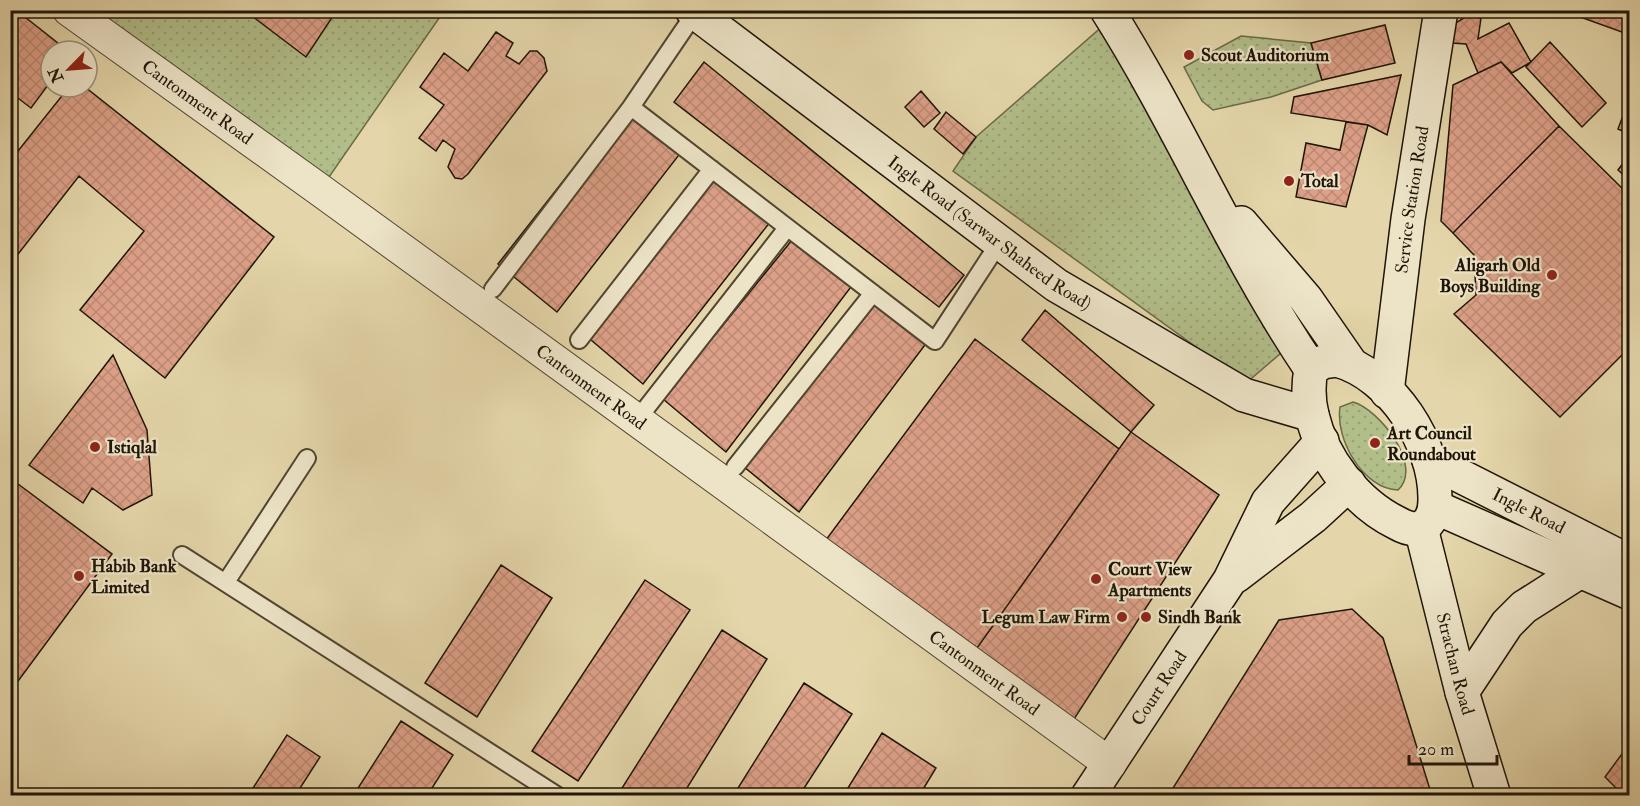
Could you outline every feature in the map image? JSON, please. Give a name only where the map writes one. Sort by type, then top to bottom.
[{"type":"main road","points":[[1107,10],[1203,179],[1276,317],[1311,369],[1308,389],[1317,428],[1349,484],[1365,502],[1394,522],[1408,528],[1428,517],[1436,485],[1429,460],[1406,413],[1387,392],[1352,364],[1336,360],[1323,362],[1311,369]]},
{"type":"main road","name":"Service Station Road","points":[[1387,392],[1408,219],[1441,10]]},
{"type":"main road","name":"Ingle Road (Sarwar Shaheed Road)","points":[[693,12],[1056,285],[1244,394],[1317,428]]},
{"type":"main road","points":[[1203,179],[1306,299],[1352,364]]},
{"type":"main road","name":"Court Road","points":[[1088,795],[1110,765],[1230,580],[1268,502],[1317,428]]},
{"type":"main road","name":"Ingle Road","points":[[1429,460],[1629,562]]},
{"type":"main road","name":"Court Road","points":[[1230,580],[1313,516],[1349,484]]},
{"type":"main road","name":"Ingle Road","points":[[1428,517],[1582,570],[1629,593]]},
{"type":"main road","name":"Strachan Road","points":[[1428,517],[1462,692],[1494,795]]},
{"type":"main road","points":[[1462,692],[1508,624],[1524,607],[1582,570]]},
{"type":"street","name":"Cantonment Road","points":[[69,10],[1110,765]]},
{"type":"lane","points":[[493,289],[631,107],[693,12]]},
{"type":"lane","points":[[631,107],[935,341],[999,243]]},
{"type":"lane","points":[[579,340],[712,169]]},
{"type":"lane","points":[[648,406],[787,228]]},
{"type":"lane","points":[[735,467],[873,293]]},
{"type":"lane","points":[[225,582],[307,458]]},
{"type":"lane","points":[[182,555],[558,795]]},
{"type":"green space","points":[[69,11],[444,11],[320,190]]},
{"type":"green space","points":[[1112,18],[1309,329],[1246,383],[953,171],[976,137]]},
{"type":"green space","points":[[1241,36],[1311,43],[1322,80],[1271,97],[1213,110],[1202,101],[1184,67]]},
{"type":"green space","points":[[1353,402],[1375,415],[1386,427],[1402,453],[1406,467],[1405,480],[1398,490],[1373,481],[1363,472],[1347,447],[1342,433],[1340,407]]},
{"type":"building","points":[[12,10],[16,10],[53,39],[39,39],[39,97],[31,108],[10,92]]},
{"type":"building","points":[[244,10],[337,10],[306,57]]},
{"type":"building","points":[[1561,10],[1630,10],[1630,35]]},
{"type":"building","points":[[1467,16],[1481,18],[1478,39],[1509,23],[1531,62],[1512,73],[1501,62],[1478,73],[1466,44],[1452,43],[1454,24]]},
{"type":"building","points":[[1385,25],[1395,63],[1322,80],[1311,43]]},
{"type":"building","points":[[496,32],[513,43],[506,56],[519,64],[530,51],[537,51],[544,58],[547,71],[468,174],[462,179],[455,178],[448,167],[455,149],[443,140],[436,151],[419,138],[444,105],[420,87],[444,53],[468,71]]},
{"type":"building","points":[[1550,42],[1606,103],[1582,127],[1526,67]]},
{"type":"building","points":[[704,62],[964,275],[939,307],[674,102]]},
{"type":"building","points":[[1501,62],[1559,126],[1453,233],[1441,221],[1453,85]]},
{"type":"building","points":[[1401,75],[1387,135],[1368,125],[1291,113],[1294,97]]},
{"type":"building","points":[[921,91],[940,113],[924,127],[905,107]]},
{"type":"building","points":[[630,96],[689,142],[557,312],[498,264]]},
{"type":"building","points":[[1630,97],[1630,134],[1618,129]]},
{"type":"building","points":[[99,98],[274,237],[165,378],[80,310],[144,231],[79,176],[15,258],[10,254],[10,161],[59,99]]},
{"type":"building","points":[[946,112],[976,137],[963,154],[934,129]]},
{"type":"building","points":[[1346,122],[1368,125],[1346,207],[1296,197],[1306,143],[1340,150]]},
{"type":"building","name":"Aligarh Old Boys Building","points":[[1559,126],[1630,196],[1630,347],[1560,417],[1454,314],[1476,295],[1474,255],[1453,233]]},
{"type":"building","points":[[1630,154],[1630,181],[1618,170]]},
{"type":"building","points":[[708,167],[778,212],[643,384],[578,329]]},
{"type":"building","points":[[801,229],[860,275],[726,452],[663,399]]},
{"type":"building","points":[[875,287],[934,333],[799,512],[738,462]]},
{"type":"building","points":[[1045,310],[1154,405],[1131,432],[1022,340]]},
{"type":"building","points":[[975,339],[1119,449],[967,662],[817,552]]},
{"type":"building","name":"Istiqlal","points":[[113,355],[147,430],[152,495],[123,510],[92,488],[83,503],[29,465]]},
{"type":"building","name":"Court View Apartments","points":[[1131,432],[1219,495],[1065,733],[967,662]]},
{"type":"building","points":[[10,478],[112,554],[10,692]]},
{"type":"building","points":[[501,565],[552,598],[477,717],[425,683]]},
{"type":"building","points":[[645,580],[690,610],[578,781],[532,751]]},
{"type":"building","points":[[1352,609],[1383,638],[1432,796],[1168,796],[1279,620]]},
{"type":"building","points":[[722,630],[767,659],[682,796],[617,796]]},
{"type":"building","points":[[804,683],[852,714],[799,796],[733,796]]},
{"type":"building","points":[[401,721],[453,755],[427,796],[353,796]]},
{"type":"building","points":[[882,733],[936,768],[919,796],[843,796]]},
{"type":"building","points":[[287,735],[320,757],[295,796],[248,796]]},
{"type":"building","points":[[1630,743],[1630,796],[1624,796],[1605,777]]},
{"type":"place","name":"Scout Auditorium","points":[[1189,55]]},
{"type":"place","name":"Total","points":[[1289,181]]},
{"type":"place","name":"Aligarh Old Boys Building","points":[[1552,275]]},
{"type":"place","name":"Art Council Roundabout","points":[[1375,443]]},
{"type":"place","name":"Istiqlal","points":[[95,447]]},
{"type":"place","name":"Habib Bank Limited","points":[[79,576]]},
{"type":"place","name":"Court View Apartments","points":[[1096,579]]},
{"type":"place","name":"Legum Law Firm","points":[[1122,617]]},
{"type":"place","name":"Sindh Bank","points":[[1146,617]]}]
